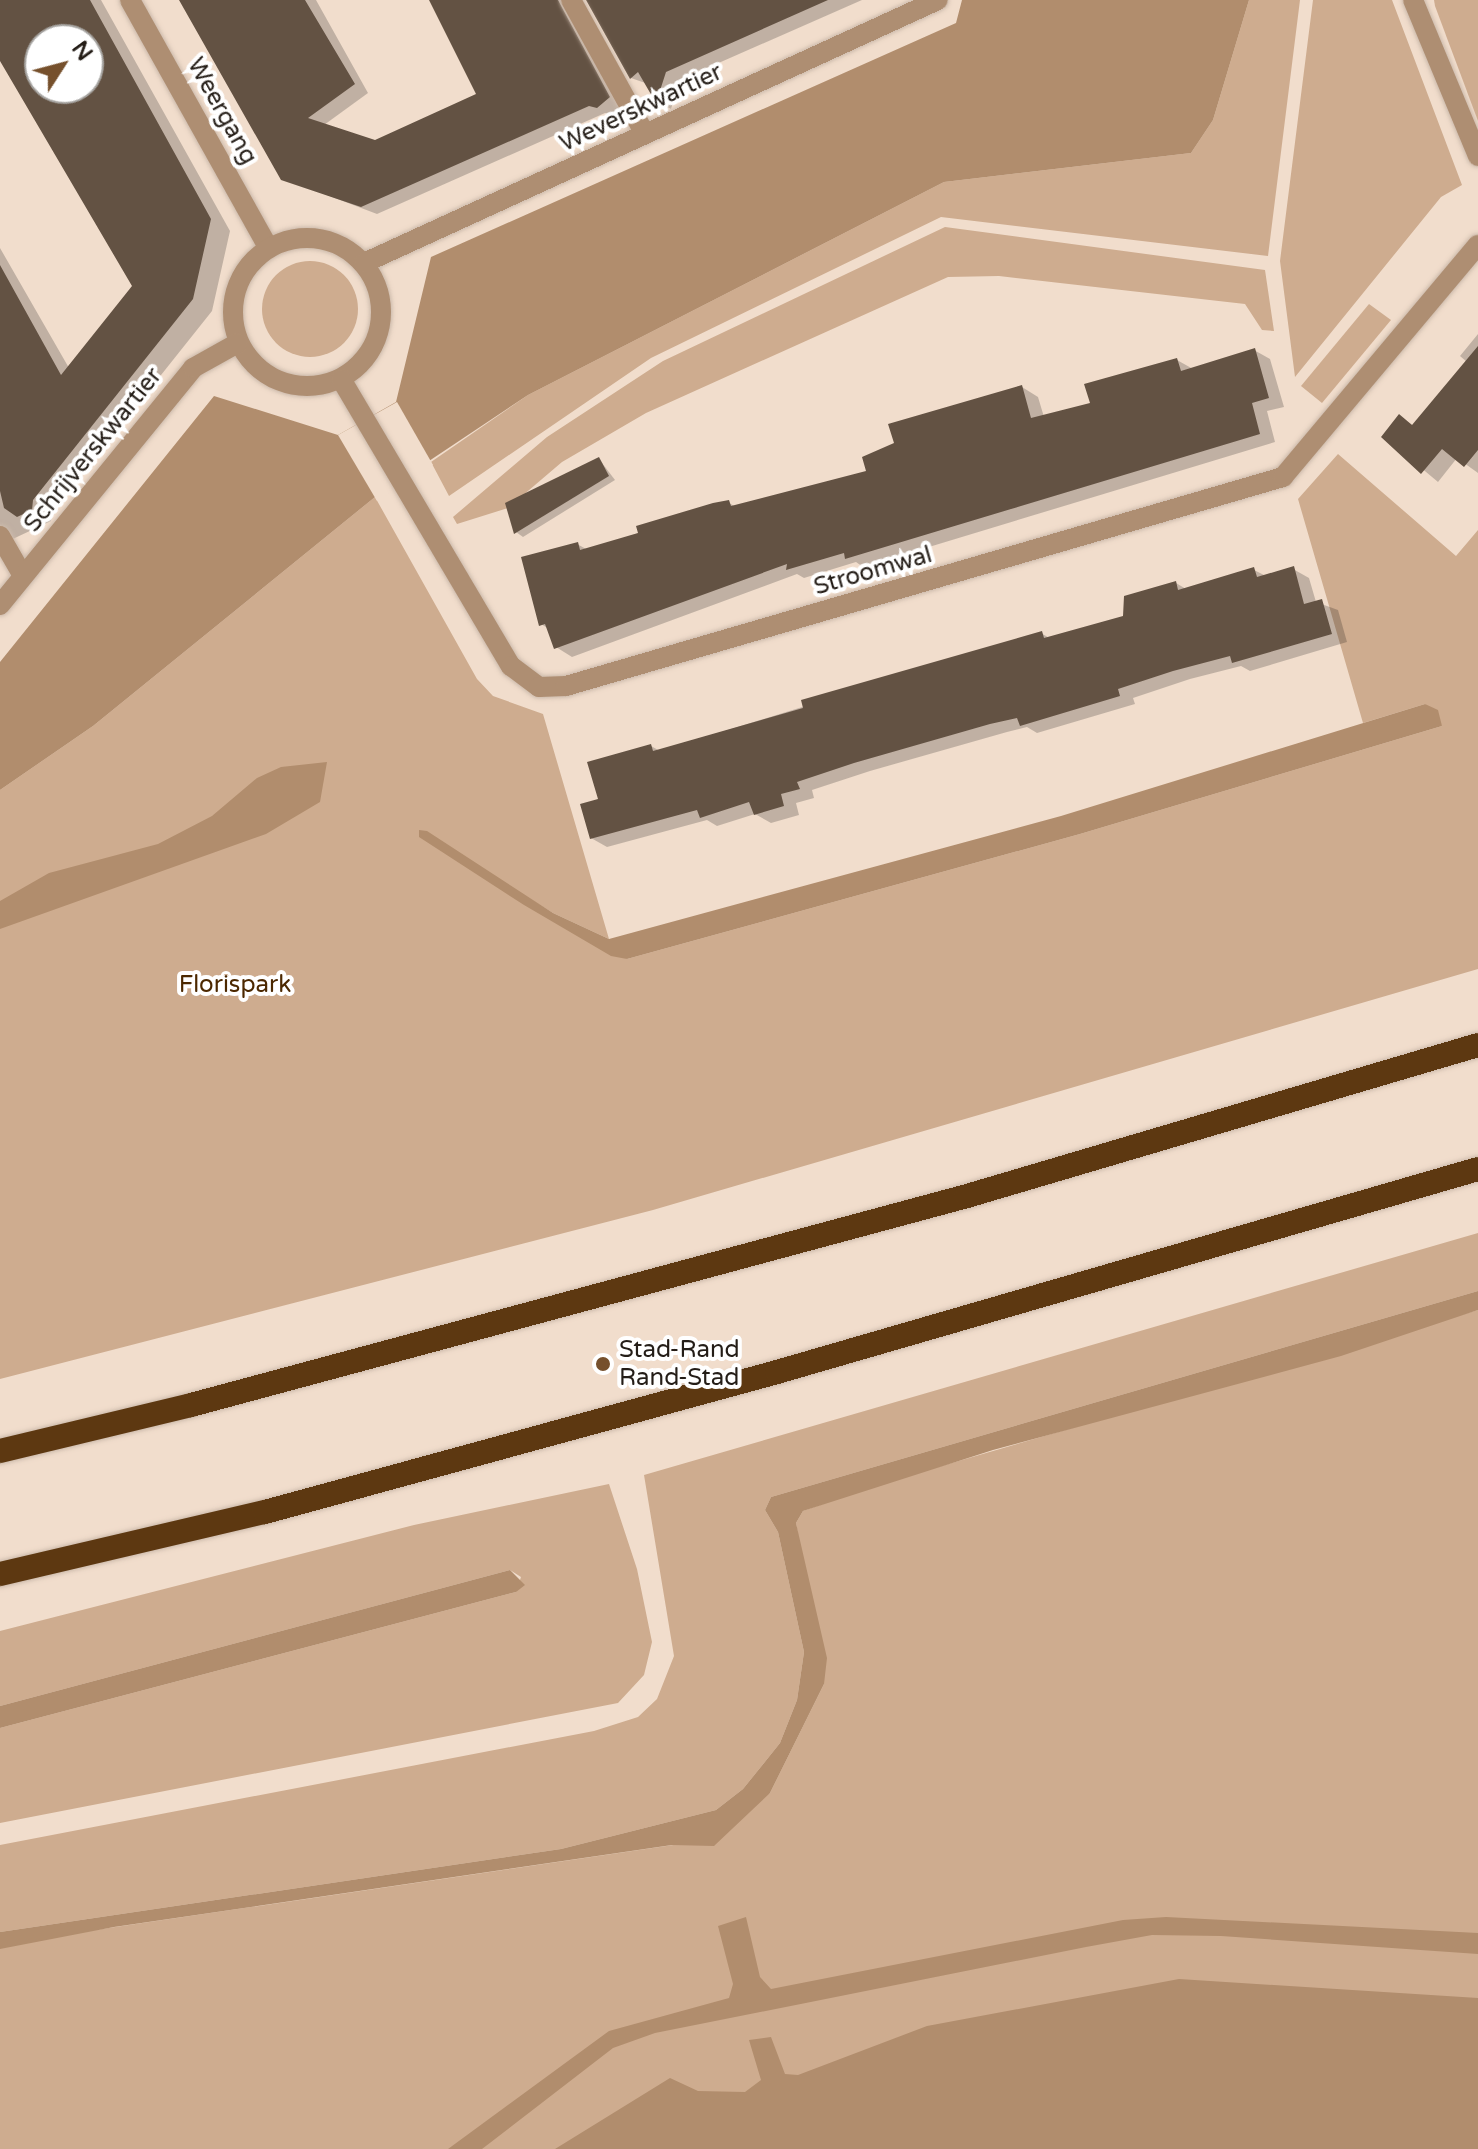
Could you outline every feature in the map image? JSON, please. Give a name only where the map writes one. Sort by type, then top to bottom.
[{"type":"highway","points":[[0,1451],[191,1405],[952,1200],[1478,1045]]},
{"type":"highway","points":[[0,1574],[265,1512],[761,1376],[1478,1169]]},
{"type":"street","name":"Weergang","points":[[130,0],[268,247]]},
{"type":"street","points":[[571,0],[645,134]]},
{"type":"street","name":"Weverskwartier","points":[[364,263],[938,0]]},
{"type":"street","points":[[1413,0],[1438,71],[1478,156]]},
{"type":"street","points":[[320,238],[364,263],[377,283],[380,323],[367,355],[341,379],[299,388],[256,365],[238,343],[233,321],[241,278],[268,247],[293,239],[320,238]]},
{"type":"street","name":"Stroomwal","points":[[341,379],[511,666],[539,687],[566,686],[1283,477],[1478,245]]},
{"type":"street","name":"Schrijverskwartier","points":[[0,605],[193,368],[238,343]]},
{"type":"street","points":[[0,536],[23,576]]},
{"type":"green space","points":[[1249,0],[1300,0],[1268,256],[941,217],[651,358],[449,496],[431,462],[528,395],[944,182],[1191,153],[1213,120]]},
{"type":"green space","points":[[1313,0],[1392,0],[1462,185],[1441,197],[1295,377],[1280,261]]},
{"type":"green space","points":[[1434,0],[1478,0],[1478,121],[1435,6]]},
{"type":"green space","points":[[945,227],[1265,270],[1274,331],[1262,330],[1245,304],[999,276],[948,277],[646,413],[562,462],[508,508],[457,524],[453,517],[547,437],[663,361]]},
{"type":"green space","points":[[310,261],[328,265],[344,275],[354,291],[358,309],[354,327],[344,343],[328,353],[310,357],[292,353],[276,343],[266,327],[262,309],[266,291],[276,275],[292,265]]},
{"type":"green space","points":[[1369,304],[1391,320],[1322,403],[1301,386]]},
{"type":"green space","name":"Florispark","points":[[1338,454],[1456,556],[1478,530],[1478,969],[653,1210],[0,1379],[0,790],[93,726],[375,497],[477,679],[493,696],[543,714],[609,939],[553,913],[419,831],[627,959],[1080,834],[1442,726],[1425,704],[1363,723],[1298,499]]},
{"type":"green space","points":[[1478,1233],[1478,1291],[771,1497],[765,1510],[778,1532],[804,1652],[797,1700],[780,1743],[743,1789],[716,1810],[561,1849],[0,1932],[0,1845],[594,1731],[638,1717],[657,1699],[674,1656],[644,1475]]},
{"type":"green space","points":[[1478,1310],[1478,2149],[0,2149],[0,1944],[673,1845],[770,1793],[824,1684],[796,1523],[803,1511],[876,1485]]},
{"type":"green space","points":[[609,1484],[637,1569],[652,1642],[644,1675],[618,1703],[0,1823],[0,1728],[516,1592],[521,1577],[510,1570],[0,1706],[0,1631],[414,1525]]},
{"type":"shaded area","points":[[962,0],[1249,0],[1213,120],[1191,153],[944,182],[528,395],[375,497],[93,726],[0,790],[0,662],[214,396],[338,435],[396,402],[431,257],[956,23]]},
{"type":"shaded area","points":[[1425,704],[1438,710],[1442,726],[1080,834],[627,959],[611,956],[524,905],[419,837],[419,830],[427,831],[553,913],[609,939],[1061,816]]},
{"type":"shaded area","points":[[327,762],[320,802],[266,834],[0,929],[0,901],[49,873],[158,844],[212,816],[257,778],[281,767]]},
{"type":"shaded area","points":[[1478,1291],[1478,1310],[1341,1356],[993,1450],[803,1511],[796,1523],[827,1658],[824,1684],[770,1793],[714,1846],[672,1845],[114,1927],[0,1949],[0,1932],[561,1849],[716,1810],[743,1789],[780,1743],[797,1700],[804,1652],[778,1532],[765,1510],[771,1497]]},
{"type":"shaded area","points":[[510,1570],[525,1585],[516,1592],[0,1728],[0,1706]]},
{"type":"shaded area","points":[[746,1917],[760,1977],[771,1989],[1123,1920],[1166,1917],[1478,1933],[1478,1954],[1221,1936],[1152,1935],[1086,1947],[655,2033],[613,2048],[482,2149],[448,2149],[609,2031],[729,1998],[733,1984],[718,1926]]},
{"type":"shaded area","points":[[1179,1979],[1478,1998],[1478,2149],[555,2149],[670,2078],[698,2091],[745,2092],[761,2080],[749,2040],[771,2037],[785,2074],[798,2075],[927,2026]]},
{"type":"pier","points":[[397,402],[433,465],[377,501],[338,435]]},
{"type":"building","points":[[0,0],[90,0],[103,24],[24,24],[24,102],[0,61]]},
{"type":"building","points":[[179,0],[305,0],[355,84],[308,118],[375,140],[476,94],[429,0],[558,0],[610,97],[597,108],[589,106],[361,207],[281,180]]},
{"type":"building","points":[[586,0],[828,0],[666,72],[656,103],[638,72],[630,79]]},
{"type":"building","points":[[104,25],[211,219],[193,299],[33,500],[32,510],[17,517],[4,508],[0,491],[0,265],[61,375],[132,286],[25,104],[104,104]]},
{"type":"building","points":[[1478,346],[1478,450],[1464,467],[1442,449],[1421,474],[1381,437],[1399,414],[1412,425]]},
{"type":"building","points":[[1255,348],[1269,398],[1252,403],[1260,434],[845,559],[844,553],[786,570],[787,564],[554,649],[545,624],[539,626],[521,557],[578,542],[580,550],[638,533],[636,526],[713,503],[729,500],[731,506],[866,471],[862,457],[894,443],[888,424],[1022,385],[1031,418],[1090,403],[1084,384],[1177,358],[1181,371]]},
{"type":"building","points":[[599,457],[609,476],[514,534],[505,503]]},
{"type":"building","points":[[1294,566],[1304,604],[1322,599],[1332,634],[1232,663],[1230,656],[1173,671],[1118,689],[1120,696],[1020,726],[1017,718],[990,724],[854,763],[797,782],[800,789],[781,794],[784,806],[754,815],[749,802],[700,818],[697,810],[590,839],[580,804],[598,799],[587,762],[651,744],[653,751],[803,708],[801,700],[1042,631],[1044,638],[1123,616],[1124,596],[1176,581],[1178,590],[1254,567],[1257,577]]},
{"type":"place","name":"Stad-Rand Rand-Stad","points":[[603,1364]]}]
